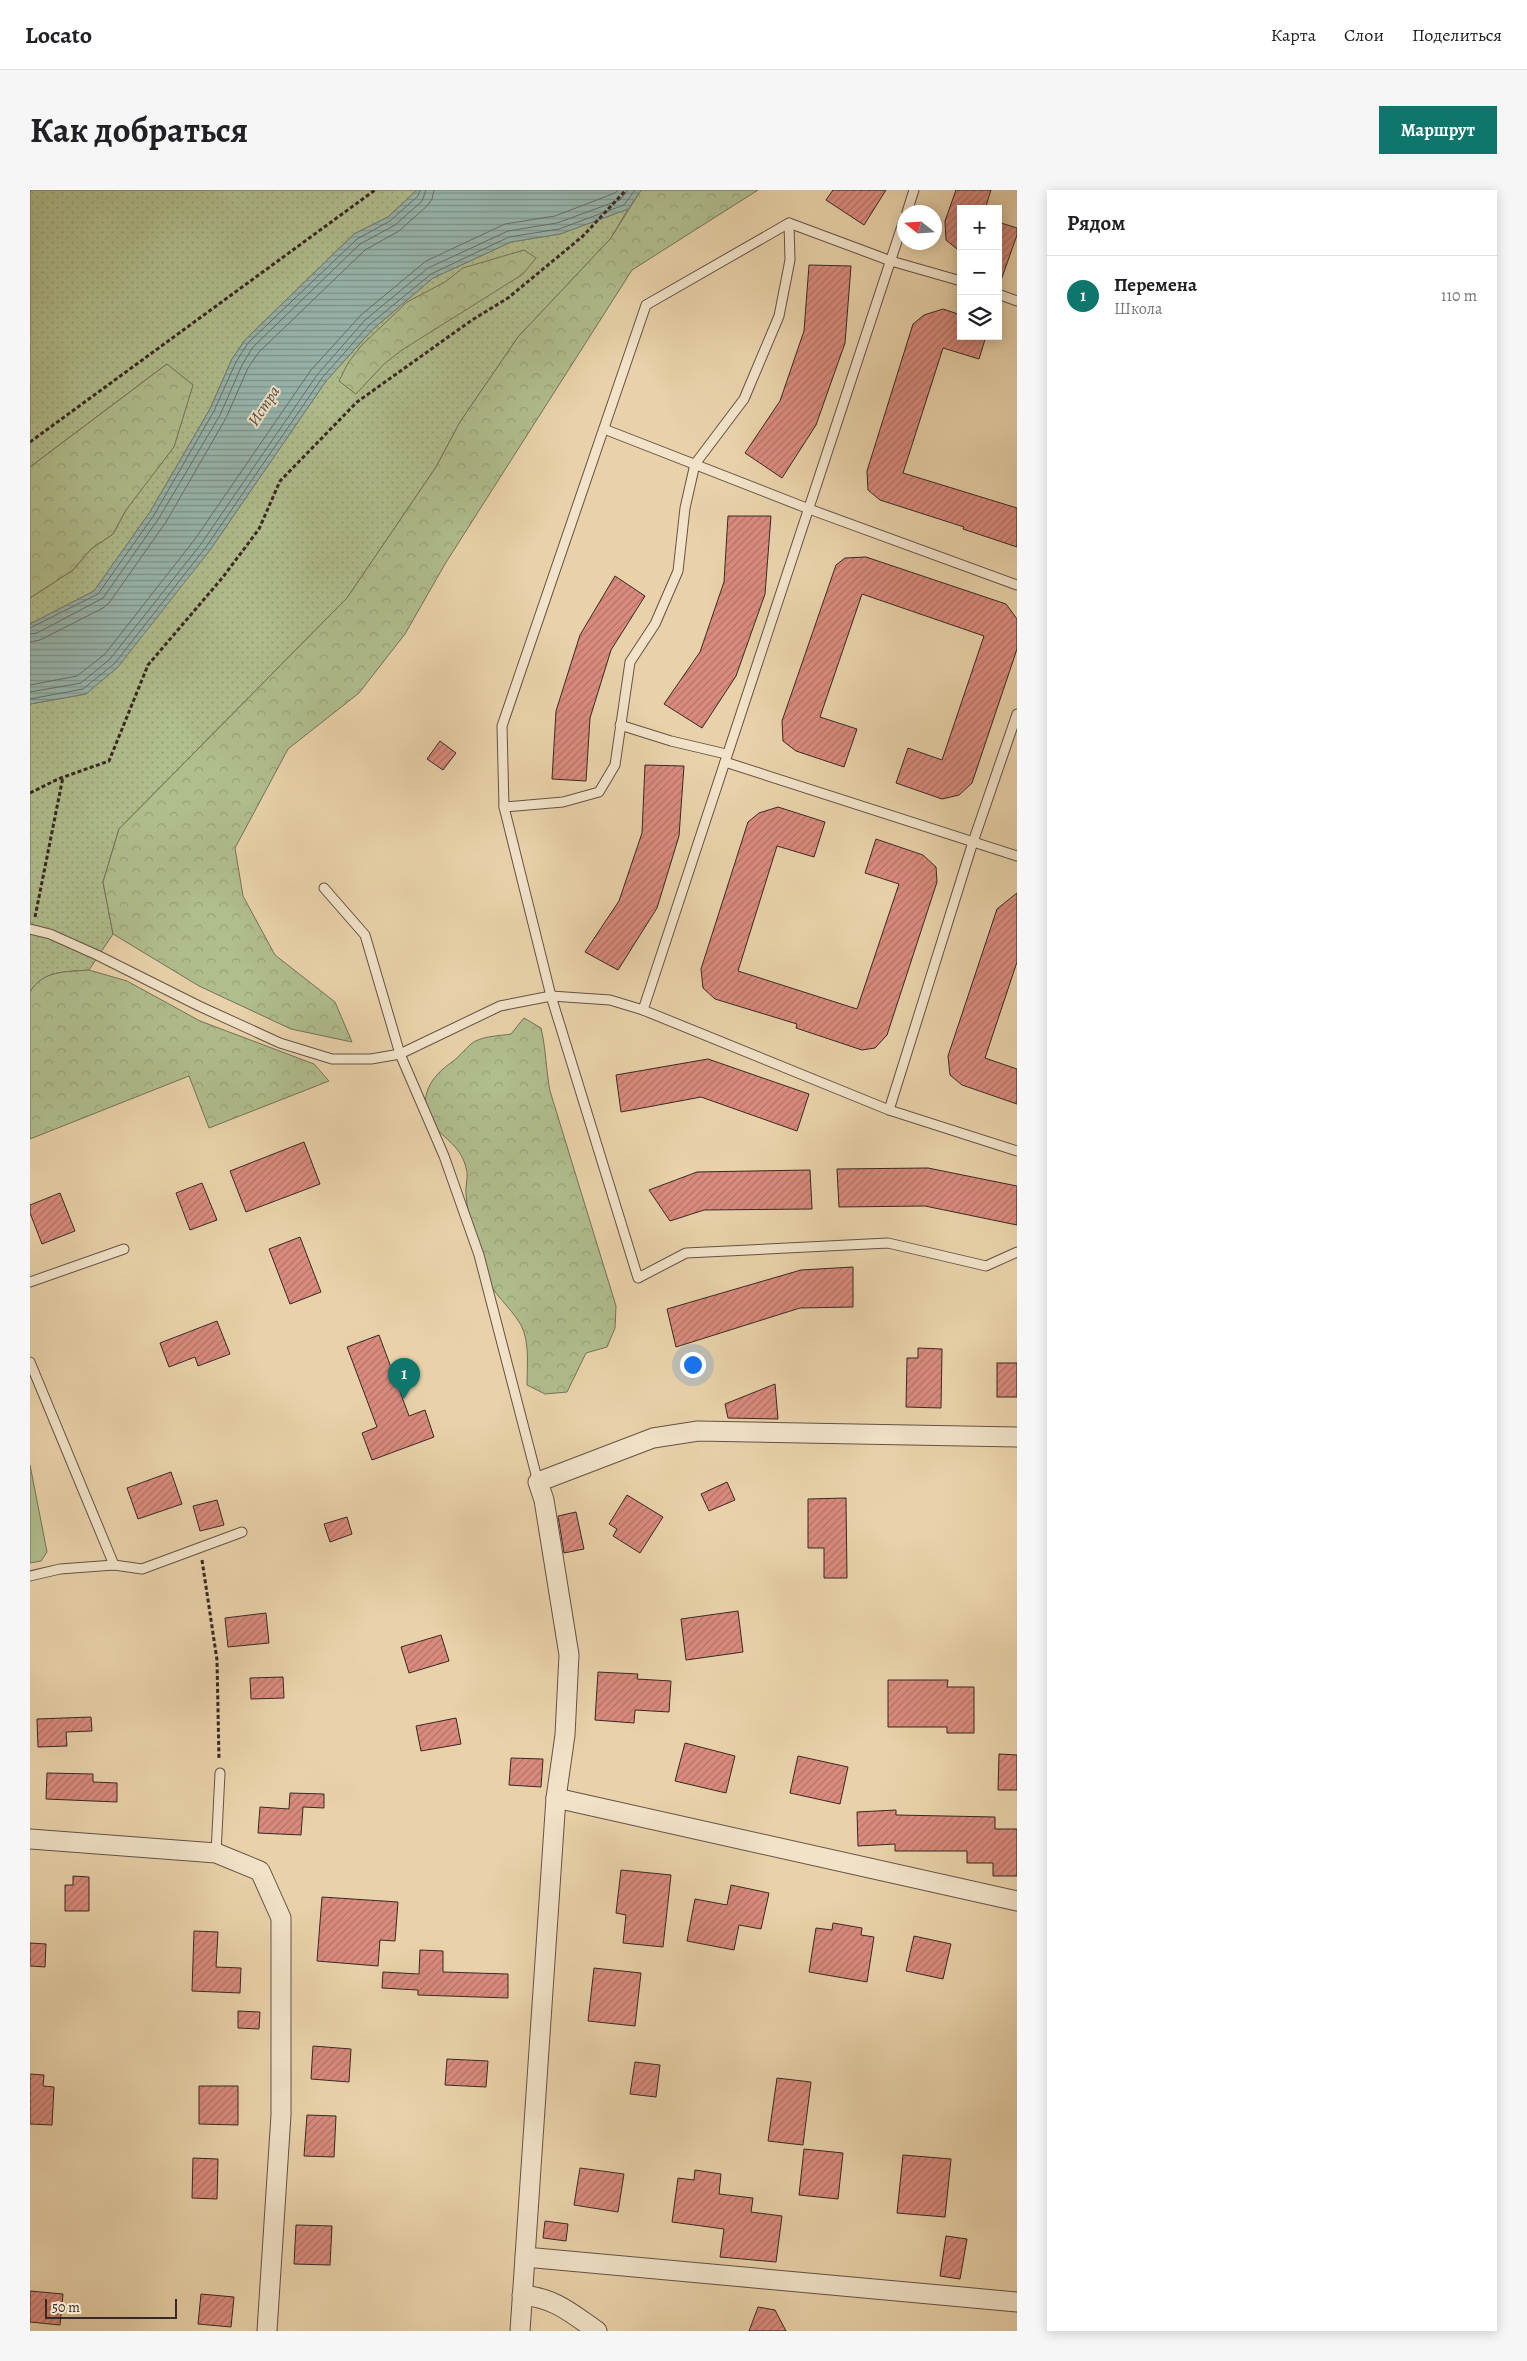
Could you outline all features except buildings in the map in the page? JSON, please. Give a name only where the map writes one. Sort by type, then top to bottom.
[{"type":"street","points":[[520,2331],[556,1798],[565,1735],[569,1655],[544,1500],[538,1482],[653,1438],[698,1431],[1017,1437]]},
{"type":"street","points":[[556,1798],[1017,1901]]},
{"type":"street","points":[[30,1839],[216,1853],[260,1871],[281,1918],[281,2115],[267,2331]]},
{"type":"street","points":[[526,2257],[1017,2302]]},
{"type":"street","points":[[522,2295],[540,2296],[558,2303],[597,2331]]},
{"type":"lane","points":[[909,205],[914,190]]},
{"type":"lane","points":[[789,223],[891,261],[957,280]]},
{"type":"lane","points":[[789,223],[646,305],[502,726],[504,807],[551,996],[638,1278],[686,1253],[888,1243],[986,1266],[1017,1252]]},
{"type":"lane","points":[[504,807],[563,802],[599,792],[615,765],[630,662],[655,624],[678,571],[685,508],[695,464],[744,399],[779,316],[790,260],[789,223]]},
{"type":"lane","points":[[643,1010],[897,242]]},
{"type":"lane","points":[[1001,295],[1017,301]]},
{"type":"lane","points":[[604,429],[809,509],[1017,585]]},
{"type":"lane","points":[[889,1110],[973,842],[1017,714]]},
{"type":"lane","points":[[620,725],[726,758],[1017,856]]},
{"type":"lane","points":[[324,888],[365,935],[400,1054],[444,1156],[479,1255],[538,1482]]},
{"type":"lane","points":[[31,929],[50,934],[280,1043],[332,1059],[371,1059],[400,1054],[500,1006],[551,996],[610,1000],[643,1010],[889,1110],[1017,1151]]},
{"type":"lane","points":[[30,1282],[124,1249]]},
{"type":"lane","points":[[30,1362],[114,1565]]},
{"type":"lane","points":[[30,1576],[60,1569],[114,1565],[142,1569],[242,1532]]},
{"type":"lane","points":[[216,1853],[220,1774]]},
{"type":"path","points":[[30,442],[375,190]]},
{"type":"path","points":[[30,793],[64,777],[109,761],[148,665],[223,577],[259,529],[280,481],[315,443],[358,402],[472,320],[508,298],[583,236],[626,190]]},
{"type":"path","points":[[31,929],[64,777]]},
{"type":"path","points":[[201,1548],[216,1660],[220,1774]]},
{"type":"green space","points":[[30,190],[417,190],[388,217],[354,234],[245,340],[232,359],[210,409],[150,512],[94,591],[30,624],[30,598],[73,570],[91,549],[113,534],[126,510],[167,364],[30,467]]},
{"type":"green space","points":[[641,190],[758,190],[632,270],[445,564],[405,634],[359,693],[288,749],[235,848],[243,896],[275,955],[335,1002],[352,1042],[291,1029],[199,986],[113,934],[103,882],[119,829],[347,598],[436,467],[460,422],[518,337],[611,238]]},
{"type":"green space","points":[[628,209],[611,238],[518,337],[460,422],[436,467],[347,598],[119,829],[103,882],[113,934],[89,970],[64,972],[48,976],[35,985],[30,992],[30,704],[86,694],[210,550],[326,381],[373,329],[433,278],[511,242],[560,234]]},
{"type":"green space","points":[[524,250],[536,258],[523,274],[402,350],[384,364],[356,394],[339,381],[348,363],[361,346],[407,302],[445,282],[463,268]]},
{"type":"green space","points":[[167,364],[193,385],[174,447],[126,510],[113,534],[91,549],[73,570],[30,598],[30,467]]},
{"type":"green space","points":[[89,970],[127,981],[200,1021],[314,1064],[329,1081],[209,1128],[189,1076],[30,1139],[30,992],[35,985],[48,976],[64,972]]},
{"type":"green space","points":[[524,1018],[541,1028],[550,1091],[616,1306],[615,1328],[607,1347],[586,1353],[567,1392],[545,1394],[527,1385],[527,1355],[524,1332],[517,1318],[487,1280],[484,1272],[475,1244],[469,1214],[465,1163],[457,1149],[432,1123],[425,1105],[428,1089],[432,1081],[471,1044],[484,1038],[511,1034]]},
{"type":"green space","points":[[30,1465],[47,1552],[41,1561],[30,1563]]},
{"type":"water","name":"Истра","points":[[417,190],[641,190],[628,209],[560,234],[511,242],[433,278],[373,329],[326,381],[210,550],[118,667],[86,694],[30,704],[30,624],[94,591],[150,512],[210,409],[232,359],[245,340],[354,234],[388,217]]},
{"type":"place","name":"Перемена","points":[[404,1399]]}]
